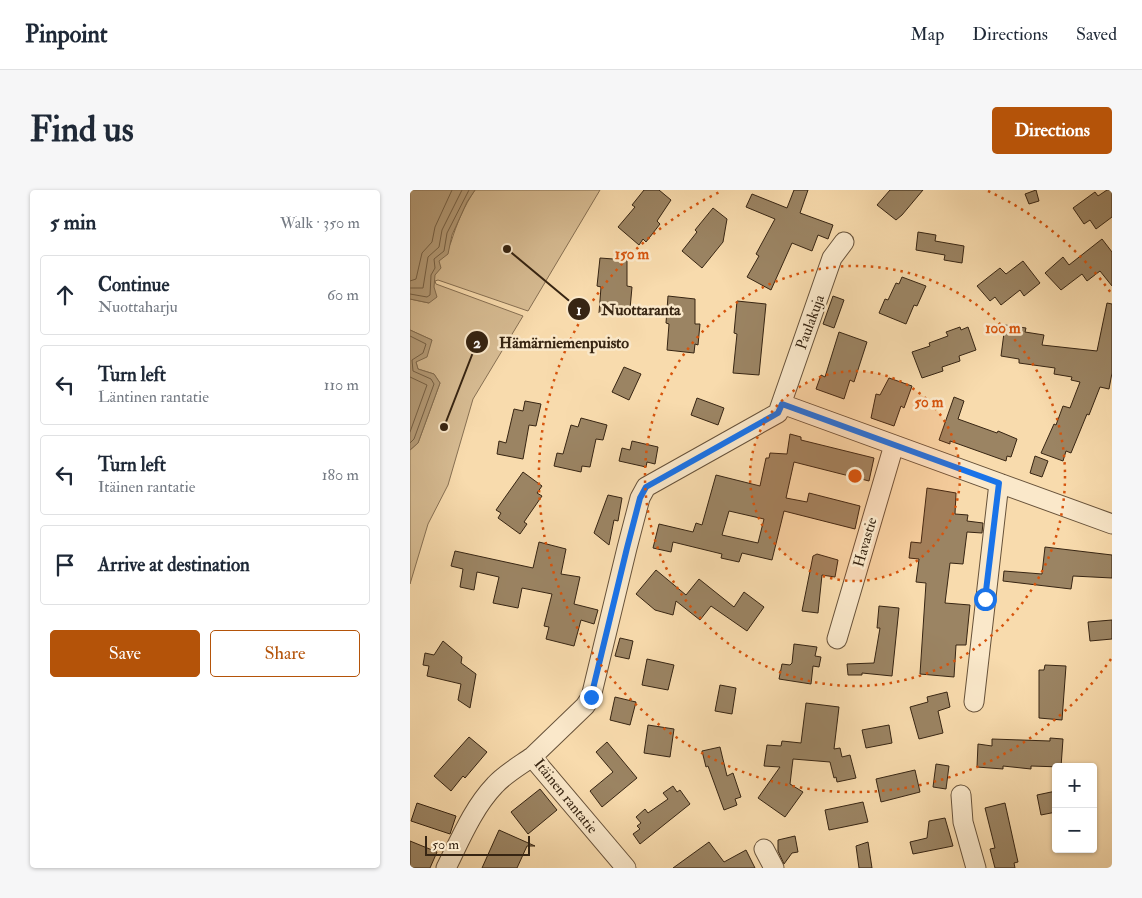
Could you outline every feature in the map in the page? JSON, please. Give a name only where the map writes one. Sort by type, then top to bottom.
[{"type":"street","name":"Paulakuja","points":[[782,404],[832,258],[844,242]]},
{"type":"street","points":[[782,404],[1112,524]]},
{"type":"street","name":"Itäinen rantatie","points":[[626,868],[532,757],[580,712],[591,697],[631,532],[640,498],[646,487],[778,413],[782,404]]},
{"type":"street","name":"Havastie","points":[[837,639],[894,445]]},
{"type":"street","points":[[974,702],[999,483]]},
{"type":"street","points":[[446,868],[474,814],[486,796],[501,779],[532,757]]},
{"type":"street","points":[[962,796],[963,822],[976,868]]},
{"type":"street","points":[[764,849],[774,868]]},
{"type":"shaded area","points":[[475,190],[600,190],[528,311],[438,280],[435,281],[436,284],[523,316],[473,399],[448,485],[428,524],[410,584],[410,450],[418,443],[440,383],[434,374],[418,369],[416,362],[432,340],[410,330],[410,299],[429,303],[438,261],[450,245],[461,215]]},
{"type":"water","points":[[410,190],[475,190],[467,202],[452,235],[448,254],[439,261],[441,268],[435,275],[434,287],[437,297],[429,303],[410,299]]},
{"type":"water","points":[[410,330],[432,340],[427,357],[416,362],[418,369],[434,374],[440,383],[418,443],[410,450]]},
{"type":"building","points":[[644,190],[659,190],[671,200],[657,221],[660,224],[646,242],[643,239],[639,245],[618,227],[635,207],[632,205]]},
{"type":"building","points":[[794,190],[808,190],[800,213],[833,225],[828,239],[818,235],[812,251],[792,243],[771,290],[747,277],[759,256],[756,254],[775,219],[746,207],[752,194],[787,208]]},
{"type":"building","points":[[890,190],[923,190],[896,220],[877,205]]},
{"type":"building","points":[[1036,190],[1039,201],[1029,204],[1025,194]]},
{"type":"building","points":[[1107,190],[1112,190],[1112,217],[1096,229],[1090,220],[1084,224],[1073,208],[1095,192],[1098,196]]},
{"type":"building","points":[[713,208],[727,219],[723,242],[702,268],[682,251],[697,232],[695,230]]},
{"type":"building","points":[[918,232],[936,235],[935,241],[964,246],[962,263],[944,260],[945,255],[916,250]]},
{"type":"building","points":[[1102,239],[1112,252],[1112,286],[1100,271],[1087,281],[1082,274],[1061,290],[1045,273],[1063,257],[1069,265]]},
{"type":"building","points":[[600,258],[627,260],[627,286],[632,287],[630,309],[626,308],[626,315],[599,313],[601,287],[597,286]]},
{"type":"building","points":[[1023,261],[1040,283],[1024,296],[1020,290],[1001,305],[995,297],[990,301],[977,286],[1000,268],[1006,274]]},
{"type":"building","points":[[902,277],[926,286],[917,306],[914,305],[906,324],[879,313],[885,299],[888,300],[896,283],[899,284]]},
{"type":"building","points":[[668,296],[695,299],[695,324],[700,324],[698,345],[695,344],[694,353],[667,350],[669,324],[666,323]]},
{"type":"building","points":[[833,296],[844,300],[834,328],[823,324]]},
{"type":"building","points":[[737,301],[766,304],[759,375],[733,373],[737,334],[734,333]]},
{"type":"building","points":[[1107,303],[1112,304],[1112,373],[1109,389],[1100,387],[1071,453],[1066,451],[1063,461],[1041,453],[1054,424],[1056,425],[1063,406],[1070,408],[1080,382],[1071,380],[1072,377],[1054,374],[1055,368],[1019,363],[1019,359],[1001,356],[1005,325],[1026,328],[1025,332],[1044,335],[1042,345],[1097,351]]},
{"type":"building","points":[[960,327],[961,330],[968,327],[976,350],[959,356],[960,361],[942,367],[943,371],[922,378],[912,352],[930,346],[929,343],[948,336],[946,332]]},
{"type":"building","points":[[839,332],[867,342],[854,382],[850,380],[844,399],[816,389],[821,375],[825,377]]},
{"type":"building","points":[[624,367],[641,374],[629,400],[612,392]]},
{"type":"building","points":[[889,378],[912,386],[904,408],[901,406],[894,426],[871,418],[876,394],[880,395]]},
{"type":"building","points":[[954,397],[964,401],[958,419],[1017,439],[1011,457],[1007,456],[1006,461],[950,441],[950,444],[939,440]]},
{"type":"building","points":[[697,398],[724,408],[718,425],[691,415]]},
{"type":"building","points":[[525,401],[541,404],[536,426],[529,425],[523,459],[497,454],[499,441],[506,443],[514,409],[523,411]]},
{"type":"building","points":[[581,418],[607,425],[603,440],[596,439],[590,467],[582,466],[581,472],[554,466],[557,453],[563,454],[571,425],[578,427]]},
{"type":"building","points":[[790,434],[801,437],[801,440],[874,458],[869,481],[794,462],[786,498],[807,502],[809,493],[860,506],[855,529],[784,511],[772,560],[742,553],[739,562],[721,558],[722,554],[673,542],[671,552],[653,548],[659,524],[693,532],[696,523],[702,525],[716,475],[760,486],[766,458],[769,458],[770,453],[787,454]],"holes":[[[729,511],[764,519],[758,543],[722,535]]]},
{"type":"building","points":[[632,441],[658,447],[655,464],[647,462],[646,467],[619,461],[622,448],[630,450]]},
{"type":"building","points":[[1035,456],[1048,461],[1042,477],[1030,473]]},
{"type":"building","points":[[523,472],[542,486],[537,493],[542,496],[524,522],[527,524],[520,534],[498,518],[501,513],[496,510]]},
{"type":"building","points":[[927,488],[956,493],[955,514],[968,515],[967,521],[983,523],[982,533],[967,532],[963,564],[950,563],[945,603],[970,605],[966,645],[956,645],[954,677],[920,674],[926,583],[916,582],[919,559],[909,558],[911,542],[921,543]]},
{"type":"building","points":[[608,495],[622,498],[618,521],[614,520],[609,545],[594,533]]},
{"type":"building","points":[[539,542],[566,549],[561,574],[580,577],[574,604],[598,610],[594,624],[581,620],[574,646],[546,639],[549,627],[544,626],[552,594],[522,588],[518,608],[493,603],[499,577],[477,572],[474,590],[460,587],[463,569],[451,566],[455,551],[533,568]]},
{"type":"building","points":[[1045,547],[1112,555],[1112,578],[1073,576],[1071,589],[1003,581],[1004,571],[1042,574]]},
{"type":"building","points":[[817,554],[838,560],[835,577],[822,575],[818,613],[802,611],[813,556]]},
{"type":"building","points":[[656,570],[686,595],[699,579],[734,607],[744,592],[764,607],[747,631],[711,606],[700,620],[676,601],[673,615],[655,610],[636,594]]},
{"type":"building","points":[[879,606],[899,608],[892,676],[862,673],[862,675],[848,675],[847,664],[874,663],[880,628],[877,628]]},
{"type":"building","points":[[1112,620],[1112,639],[1090,641],[1088,622]]},
{"type":"building","points":[[620,638],[633,641],[629,659],[615,656]]},
{"type":"building","points":[[443,641],[462,657],[461,663],[476,674],[470,708],[458,700],[461,684],[427,676],[429,666],[423,665],[425,653],[434,655]]},
{"type":"building","points":[[794,644],[817,647],[815,656],[821,657],[819,667],[813,666],[811,684],[779,679],[782,664],[790,665],[792,663]]},
{"type":"building","points":[[647,659],[674,665],[668,690],[642,685]]},
{"type":"building","points":[[1045,665],[1066,666],[1062,720],[1039,718],[1039,670],[1044,670]]},
{"type":"building","points":[[720,685],[736,688],[732,714],[715,711]]},
{"type":"building","points":[[947,692],[950,707],[938,711],[943,733],[919,739],[910,707],[928,702],[927,697]]},
{"type":"building","points":[[615,697],[636,702],[630,725],[610,720]]},
{"type":"building","points":[[806,703],[839,707],[834,749],[840,748],[842,757],[850,755],[856,778],[837,782],[836,777],[834,778],[830,762],[793,759],[790,784],[803,792],[785,817],[758,798],[780,767],[764,766],[767,745],[781,746],[782,741],[801,743]]},
{"type":"building","points":[[648,725],[674,729],[670,757],[644,753]]},
{"type":"building","points":[[889,725],[892,743],[866,748],[862,730]]},
{"type":"building","points":[[469,737],[487,752],[451,791],[434,776]]},
{"type":"building","points":[[1050,738],[1063,739],[1061,763],[1052,763],[1052,767],[1031,766],[1031,769],[1003,766],[1003,769],[977,767],[978,744],[992,746],[992,739],[1050,741]]},
{"type":"building","points":[[607,742],[637,778],[602,807],[590,791],[613,772],[596,752]]},
{"type":"building","points":[[720,747],[727,776],[733,773],[741,797],[735,799],[737,805],[724,810],[708,766],[706,767],[702,751]]},
{"type":"building","points":[[936,764],[949,766],[946,789],[933,787]]},
{"type":"building","points":[[915,770],[920,792],[881,802],[876,779]]},
{"type":"building","points":[[673,786],[677,792],[680,790],[690,804],[640,844],[633,834],[640,829],[637,826],[641,823],[636,817],[645,809],[648,813],[668,799],[663,793]]},
{"type":"building","points":[[540,789],[557,810],[528,834],[511,812]]},
{"type":"building","points":[[1052,792],[1052,813],[1041,815],[1037,795]]},
{"type":"building","points":[[863,802],[868,822],[829,830],[825,810]]},
{"type":"building","points":[[417,803],[456,816],[450,834],[411,821]]},
{"type":"building","points":[[1005,803],[1018,862],[1014,863],[1015,868],[995,868],[990,849],[995,848],[985,808]]},
{"type":"building","points":[[945,818],[953,846],[913,854],[910,842],[927,838],[929,821]]},
{"type":"building","points":[[499,830],[535,846],[527,846],[517,868],[482,868]]},
{"type":"building","points":[[795,836],[798,852],[792,853],[784,864],[778,851],[778,840]]},
{"type":"building","points":[[410,841],[437,852],[430,868],[410,868]]},
{"type":"building","points":[[709,842],[724,862],[746,850],[755,868],[673,868]]},
{"type":"building","points":[[868,842],[872,868],[859,868],[856,846]]},
{"type":"place","name":"Nuottaranta","points":[[507,249]]},
{"type":"place","name":"Hämärniemenpuisto","points":[[444,427]]},
{"type":"route","points":[[591,697],[640,498],[646,487],[778,413],[782,404],[999,483],[985,599]]}]
